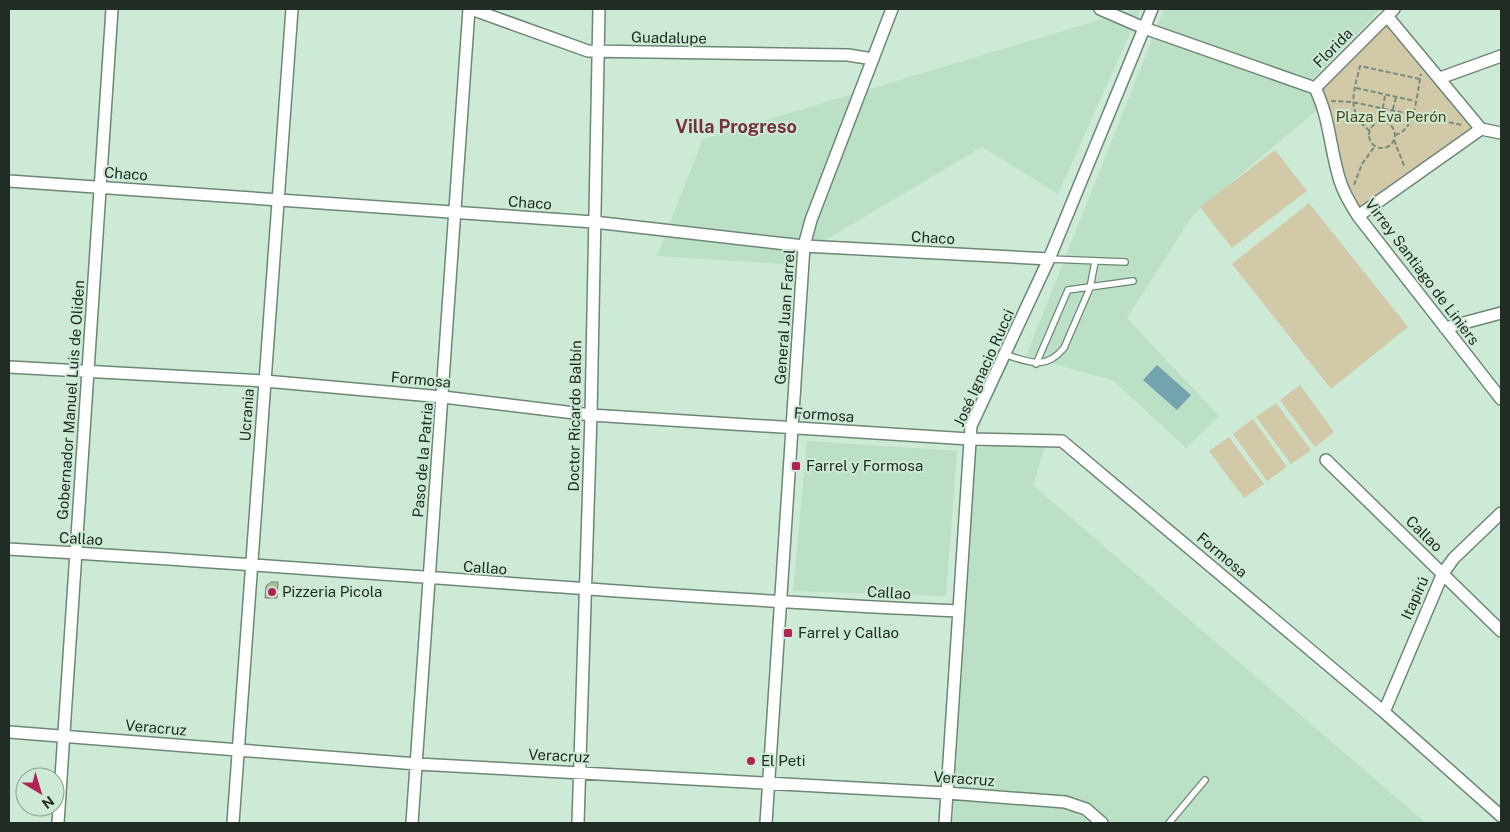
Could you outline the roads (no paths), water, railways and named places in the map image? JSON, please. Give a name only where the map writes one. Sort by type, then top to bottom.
[{"type":"street","name":"Gobernador Manuel Luis de Oliden","points":[[58,823],[112,9]]},
{"type":"street","name":"Ucrania","points":[[233,823],[292,9]]},
{"type":"street","name":"Guadalupe","points":[[470,9],[580,49],[599,52],[848,55],[873,59]]},
{"type":"street","name":"Paso de la Patria","points":[[412,823],[470,9]]},
{"type":"street","name":"Doctor Ricardo Balbín","points":[[578,823],[586,589],[599,9]]},
{"type":"street","name":"General Juan Farrel","points":[[766,823],[804,246],[811,220],[892,9]]},
{"type":"street","points":[[1100,9],[1144,28],[1315,88]]},
{"type":"street","name":"José Ignacio Rucci","points":[[945,823],[969,439],[976,415],[1049,259],[1152,9]]},
{"type":"street","points":[[1391,12],[1424,60],[1481,128],[1501,132]]},
{"type":"street","name":"Florida","points":[[1315,88],[1391,12]]},
{"type":"street","points":[[1440,78],[1501,56]]},
{"type":"street","name":"Virrey Santiago de Liniers","points":[[1315,88],[1326,114],[1340,181],[1358,216],[1501,400]]},
{"type":"street","points":[[1358,216],[1481,128]]},
{"type":"street","name":"Chaco","points":[[9,181],[594,222],[804,246],[1049,259]]},
{"type":"street","points":[[1445,328],[1501,313]]},
{"type":"street","name":"Formosa","points":[[9,368],[89,374],[264,381],[443,397],[590,415],[969,439],[1055,440],[1065,443],[1384,712],[1501,816]]},
{"type":"street","name":"Callao","points":[[1326,460],[1501,631]]},
{"type":"street","name":"Itapirú","points":[[1384,712],[1443,573],[1454,558],[1501,513]]},
{"type":"street","name":"Callao","points":[[9,550],[253,565],[781,603],[959,611]]},
{"type":"street","name":"Veracruz","points":[[9,732],[417,764],[947,793],[1065,802],[1086,809],[1102,823]]},
{"type":"lane","points":[[1049,259],[1125,262]]},
{"type":"lane","points":[[1004,354],[1036,364],[1052,360],[1064,348],[1090,288],[1095,262]]},
{"type":"lane","points":[[1036,364],[1068,290],[1133,281]]},
{"type":"lane","points":[[1169,823],[1205,780]]},
{"type":"water","points":[[1157,365],[1191,395],[1177,410],[1143,380]]},
{"type":"place","name":"Farrel y Formosa","points":[[796,466]]},
{"type":"place","name":"Pizzeria Picola","points":[[272,592]]},
{"type":"place","name":"Farrel y Callao","points":[[788,633]]},
{"type":"place","name":"El Peti","points":[[751,761]]},
{"type":"district","name":"Villa Progreso","points":[[736,127]]},
{"type":"park label","name":"Plaza Eva Perón","points":[[1391,117]]}]
